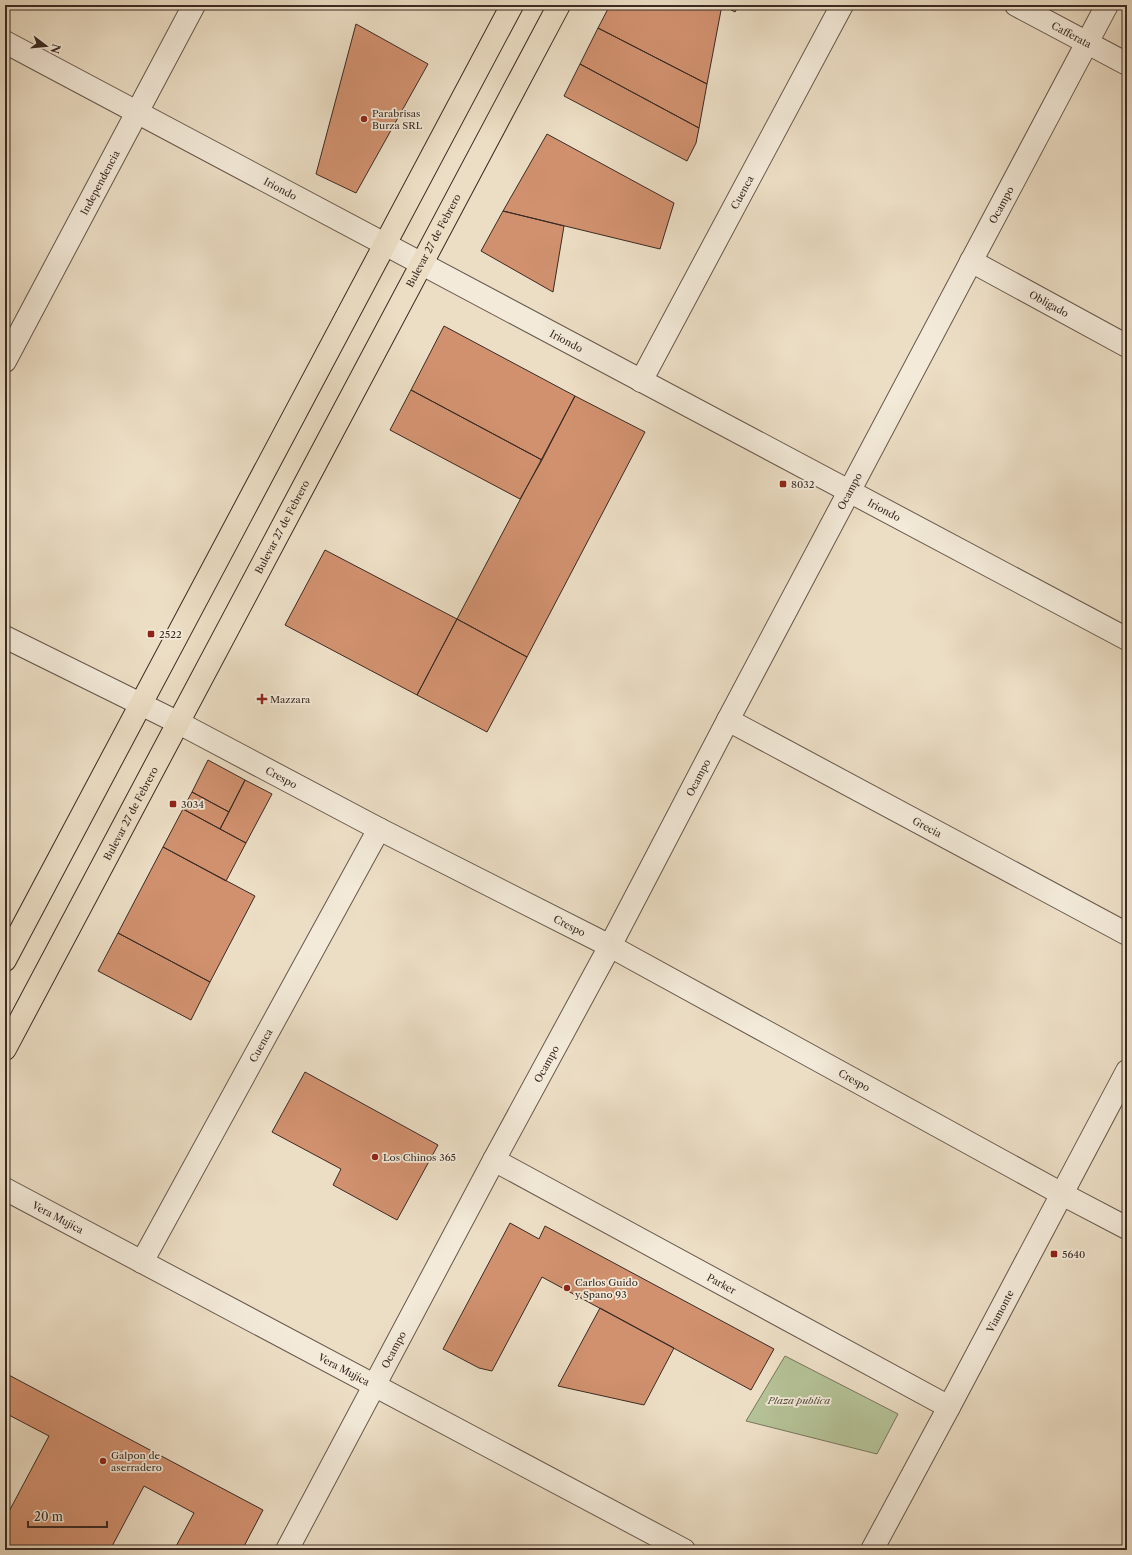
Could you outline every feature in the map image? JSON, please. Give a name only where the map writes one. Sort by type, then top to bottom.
[{"type":"main road","points":[[5,960],[512,5]]},
{"type":"main road","name":"Bulevar 27 de Febrero","points":[[5,1049],[179,723],[420,263],[559,5]]},
{"type":"street","name":"Independencia","points":[[5,361],[194,5]]},
{"type":"street","name":"Cuenca","points":[[641,381],[842,5]]},
{"type":"street","name":"Cafferata","points":[[1016,5],[1127,64]]},
{"type":"street","name":"Ocampo","points":[[288,1550],[494,1160],[610,946],[728,720],[1107,5]]},
{"type":"street","name":"Iriondo","points":[[5,42],[1127,639]]},
{"type":"street","name":"Obligado","points":[[971,261],[1127,346]]},
{"type":"street","name":"Crespo","points":[[5,637],[179,723],[379,829],[610,946],[1062,1194],[1127,1228]]},
{"type":"street","name":"Grecia","points":[[728,720],[1127,934]]},
{"type":"street","name":"Cuenca","points":[[142,1262],[379,829]]},
{"type":"street","name":"Viamonte","points":[[872,1550],[1127,1071]]},
{"type":"street","name":"Parker","points":[[494,1160],[949,1407]]},
{"type":"street","name":"Vera Mujíca","points":[[5,1189],[684,1550]]},
{"type":"green space","name":"Plaza publica","points":[[785,1356],[898,1414],[877,1454],[746,1421]]},
{"type":"building","points":[[610,5],[722,5],[707,84],[598,28]]},
{"type":"building","points":[[722,5],[739,5],[735,12]]},
{"type":"building","name":"Parabrisas Burza SRL","points":[[356,24],[428,64],[356,193],[316,174]]},
{"type":"building","points":[[598,28],[707,84],[699,128],[580,64]]},
{"type":"building","points":[[580,64],[699,128],[696,143],[687,161],[564,96]]},
{"type":"building","points":[[547,134],[674,203],[660,249],[503,211]]},
{"type":"building","points":[[503,211],[564,226],[553,292],[481,251]]},
{"type":"building","points":[[444,326],[575,396],[542,460],[411,390]]},
{"type":"building","points":[[411,390],[542,460],[520,499],[390,430]]},
{"type":"building","points":[[575,396],[645,432],[527,657],[457,619]]},
{"type":"building","points":[[325,550],[457,619],[417,695],[285,625]]},
{"type":"building","points":[[457,619],[527,657],[487,732],[417,695]]},
{"type":"building","points":[[208,760],[245,780],[229,812],[192,792]]},
{"type":"building","points":[[245,780],[272,794],[246,843],[220,829]]},
{"type":"building","points":[[192,792],[229,812],[220,829],[183,809]]},
{"type":"building","points":[[183,809],[246,843],[226,881],[163,847]]},
{"type":"building","points":[[163,847],[255,896],[210,982],[118,933]]},
{"type":"building","points":[[118,933],[210,982],[191,1020],[98,971]]},
{"type":"building","name":"Los Chinos 365","points":[[305,1072],[438,1145],[397,1220],[333,1185],[341,1169],[272,1132]]},
{"type":"building","points":[[510,1223],[539,1239],[545,1226],[774,1349],[751,1390],[542,1277],[492,1371],[479,1368],[443,1349]]},
{"type":"building","points":[[600,1308],[674,1348],[644,1405],[558,1386]]},
{"type":"building","name":"Galpon de aserradero","points":[[5,1373],[263,1510],[242,1550],[174,1550],[194,1513],[144,1486],[110,1550],[5,1550],[5,1519],[49,1436],[5,1413]]},
{"type":"place","name":"Parabrisas Burza SRL","points":[[364,119]]},
{"type":"place","name":"8032","points":[[783,484]]},
{"type":"place","name":"2522","points":[[151,634]]},
{"type":"place","name":"Mazzara","points":[[262,699]]},
{"type":"place","name":"3034","points":[[173,804]]},
{"type":"place","name":"Los Chinos 365","points":[[375,1157]]},
{"type":"place","name":"5640","points":[[1054,1254]]},
{"type":"place","name":"Carlos Guido y Spano 93","points":[[567,1288]]},
{"type":"place","name":"Galpon de aserradero","points":[[103,1461]]}]
